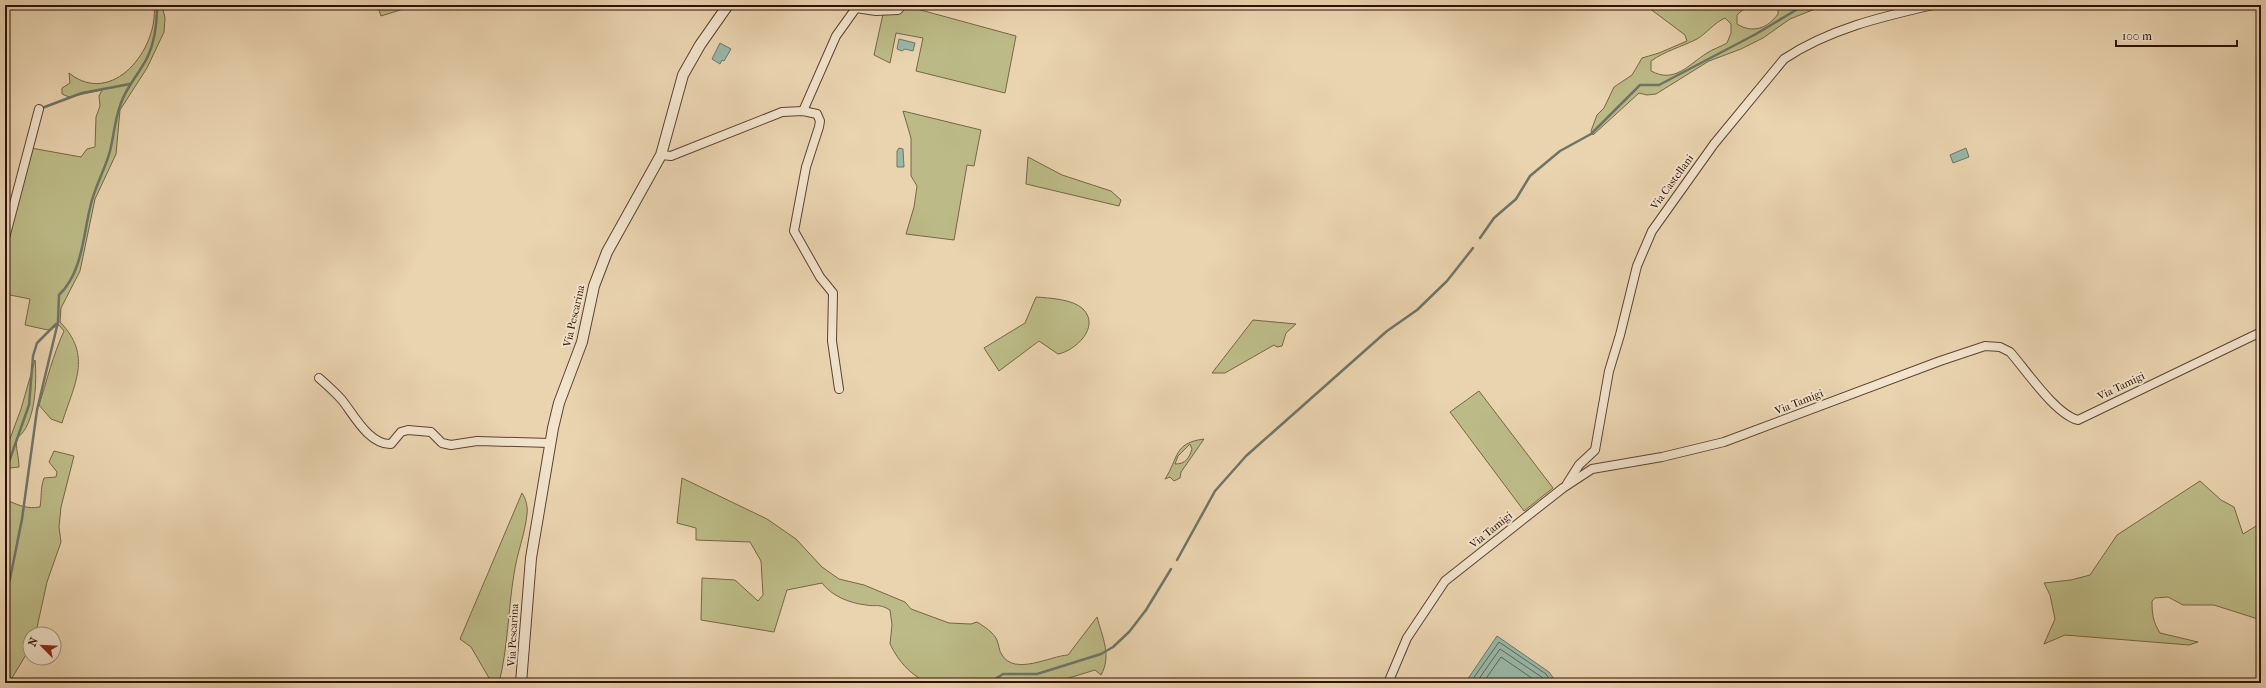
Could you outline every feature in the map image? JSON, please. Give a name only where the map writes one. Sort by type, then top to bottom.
[{"type":"street","name":"Via Pescarina","points":[[521,683],[531,558],[550,443],[559,403],[582,342],[597,275],[660,155],[683,75],[700,45],[728,5]]},
{"type":"street","points":[[803,111],[836,36],[856,8],[876,11],[898,10],[902,5]]},
{"type":"street","name":"Via Castellani","points":[[1566,486],[1579,464],[1595,450],[1609,370],[1620,335],[1637,266],[1646,243],[1673,200],[1714,144],[1779,65],[1796,51],[1836,32],[1887,16],[1933,5]]},
{"type":"street","points":[[5,238],[39,109]]},
{"type":"street","points":[[660,155],[671,156],[782,112],[803,111],[817,114],[820,121],[806,167],[794,231],[812,265],[833,293],[832,341],[839,389]]},
{"type":"street","name":"Via Tamigi","points":[[1388,683],[1407,638],[1445,581],[1566,486],[1592,469],[1691,451],[1754,432],[1832,401],[1985,346],[2000,347],[2010,352],[2058,410],[2069,418],[2078,420],[2261,332]]},
{"type":"street","points":[[319,378],[341,398],[367,431],[386,444],[391,444],[401,432],[408,430],[431,432],[442,443],[451,445],[476,441],[550,443]]},
{"type":"shaded area","points":[[154,5],[162,5],[165,18],[164,32],[147,68],[120,110],[116,154],[95,199],[80,271],[61,308],[60,322],[70,335],[76,347],[78,359],[78,371],[75,383],[62,423],[51,419],[39,405],[53,358],[64,331],[59,325],[48,330],[25,325],[30,299],[5,294],[5,251],[31,148],[81,157],[87,149],[95,147],[96,117],[100,106],[99,96],[102,90],[69,97],[62,94],[62,88],[70,83],[69,73],[85,82],[101,83],[116,78],[130,69],[141,55],[149,39],[154,22]]},
{"type":"shaded area","points":[[377,5],[416,5],[381,16]]},
{"type":"shaded area","points":[[1645,5],[1748,5],[1737,15],[1737,24],[1749,29],[1754,29],[1765,26],[1774,19],[1778,14],[1778,8],[1774,5],[1825,5],[1790,19],[1763,38],[1741,49],[1709,61],[1656,94],[1647,95],[1639,93],[1593,135],[1591,131],[1597,115],[1604,108],[1614,87],[1632,75],[1642,58],[1659,53],[1687,41],[1685,35]],"holes":[[[1725,18],[1731,24],[1731,33],[1727,43],[1700,57],[1688,67],[1675,74],[1667,75],[1651,71],[1651,61],[1656,58],[1697,39]]]},
{"type":"shaded area","points":[[906,6],[1016,36],[1005,93],[916,71],[923,38],[896,33],[890,63],[874,55],[883,14],[899,14]]},
{"type":"shaded area","points":[[903,111],[981,130],[974,166],[967,165],[954,240],[906,234],[914,207],[917,186],[911,176],[911,138]]},
{"type":"shaded area","points":[[1028,157],[1062,175],[1111,191],[1121,200],[1119,206],[1026,184]]},
{"type":"shaded area","points":[[1036,297],[1067,301],[1083,309],[1088,316],[1089,323],[1084,337],[1072,348],[1058,354],[1039,341],[999,371],[984,348],[1025,323]]},
{"type":"shaded area","points":[[1253,320],[1296,324],[1286,333],[1282,346],[1277,347],[1274,345],[1225,373],[1212,373]]},
{"type":"shaded area","points":[[35,360],[36,379],[32,413],[23,432],[17,438],[16,445],[19,467],[10,468],[5,477],[5,452],[21,409]]},
{"type":"shaded area","points":[[1479,391],[1553,488],[1524,511],[1450,412]]},
{"type":"shaded area","points":[[1204,439],[1181,472],[1180,478],[1174,481],[1170,477],[1165,479],[1178,453],[1187,444]],"holes":[[[1190,444],[1192,449],[1190,455],[1184,462],[1175,464],[1178,456]]]},
{"type":"shaded area","points":[[54,451],[74,456],[61,507],[59,527],[61,542],[47,582],[37,626],[22,626],[22,661],[9,683],[5,683],[5,502],[9,501],[20,506],[40,507],[44,478],[56,477],[57,472],[49,462]]},
{"type":"shaded area","points":[[682,478],[767,519],[796,539],[822,567],[839,579],[864,585],[905,602],[911,609],[949,623],[971,624],[977,622],[995,637],[1002,655],[1008,661],[1015,664],[1033,663],[1068,655],[1097,617],[1106,653],[1106,661],[1101,675],[1095,670],[1052,683],[927,683],[905,666],[890,644],[892,625],[890,610],[880,606],[870,606],[847,601],[831,592],[822,583],[787,590],[774,632],[701,620],[702,578],[735,580],[758,601],[763,595],[761,561],[750,542],[696,540],[696,528],[677,523]]},
{"type":"shaded area","points":[[2200,481],[2221,500],[2234,507],[2243,534],[2261,523],[2261,620],[2214,605],[2183,605],[2168,597],[2155,598],[2152,601],[2154,621],[2160,633],[2198,642],[2189,645],[2065,635],[2044,644],[2055,619],[2050,595],[2044,583],[2071,580],[2090,575],[2117,535]]},
{"type":"shaded area","points":[[522,493],[527,506],[526,521],[514,574],[502,669],[499,683],[492,683],[471,647],[460,639]]},
{"type":"water","points":[[899,39],[915,43],[913,51],[905,49],[902,51],[897,49]]},
{"type":"water","points":[[720,43],[731,49],[724,61],[722,60],[720,64],[712,59]]},
{"type":"water","points":[[899,148],[903,149],[904,167],[897,167],[897,151]]},
{"type":"water","points":[[1966,148],[1969,157],[1953,163],[1950,155]]},
{"type":"water","points":[[1497,636],[1549,672],[1557,683],[1465,683]]},
{"type":"waterway","points":[[5,596],[10,579],[22,519],[37,410],[58,322],[59,295],[67,286],[77,265],[92,201],[110,151],[121,103],[126,91],[147,58],[152,46],[156,25],[157,5]]},
{"type":"waterway","points":[[1480,238],[1494,218],[1516,199],[1530,176],[1560,151],[1591,134],[1640,85],[1659,85],[1756,34],[1796,10],[1800,5]]},
{"type":"waterway","points":[[42,108],[82,93],[130,84]]},
{"type":"waterway","points":[[1177,560],[1215,491],[1246,456],[1387,331],[1417,310],[1447,281],[1473,248]]},
{"type":"waterway","points":[[5,473],[29,405],[33,356],[37,343],[56,324]]},
{"type":"waterway","points":[[989,683],[1003,674],[1037,674],[1101,654],[1113,647],[1129,632],[1146,610],[1171,569]]}]
